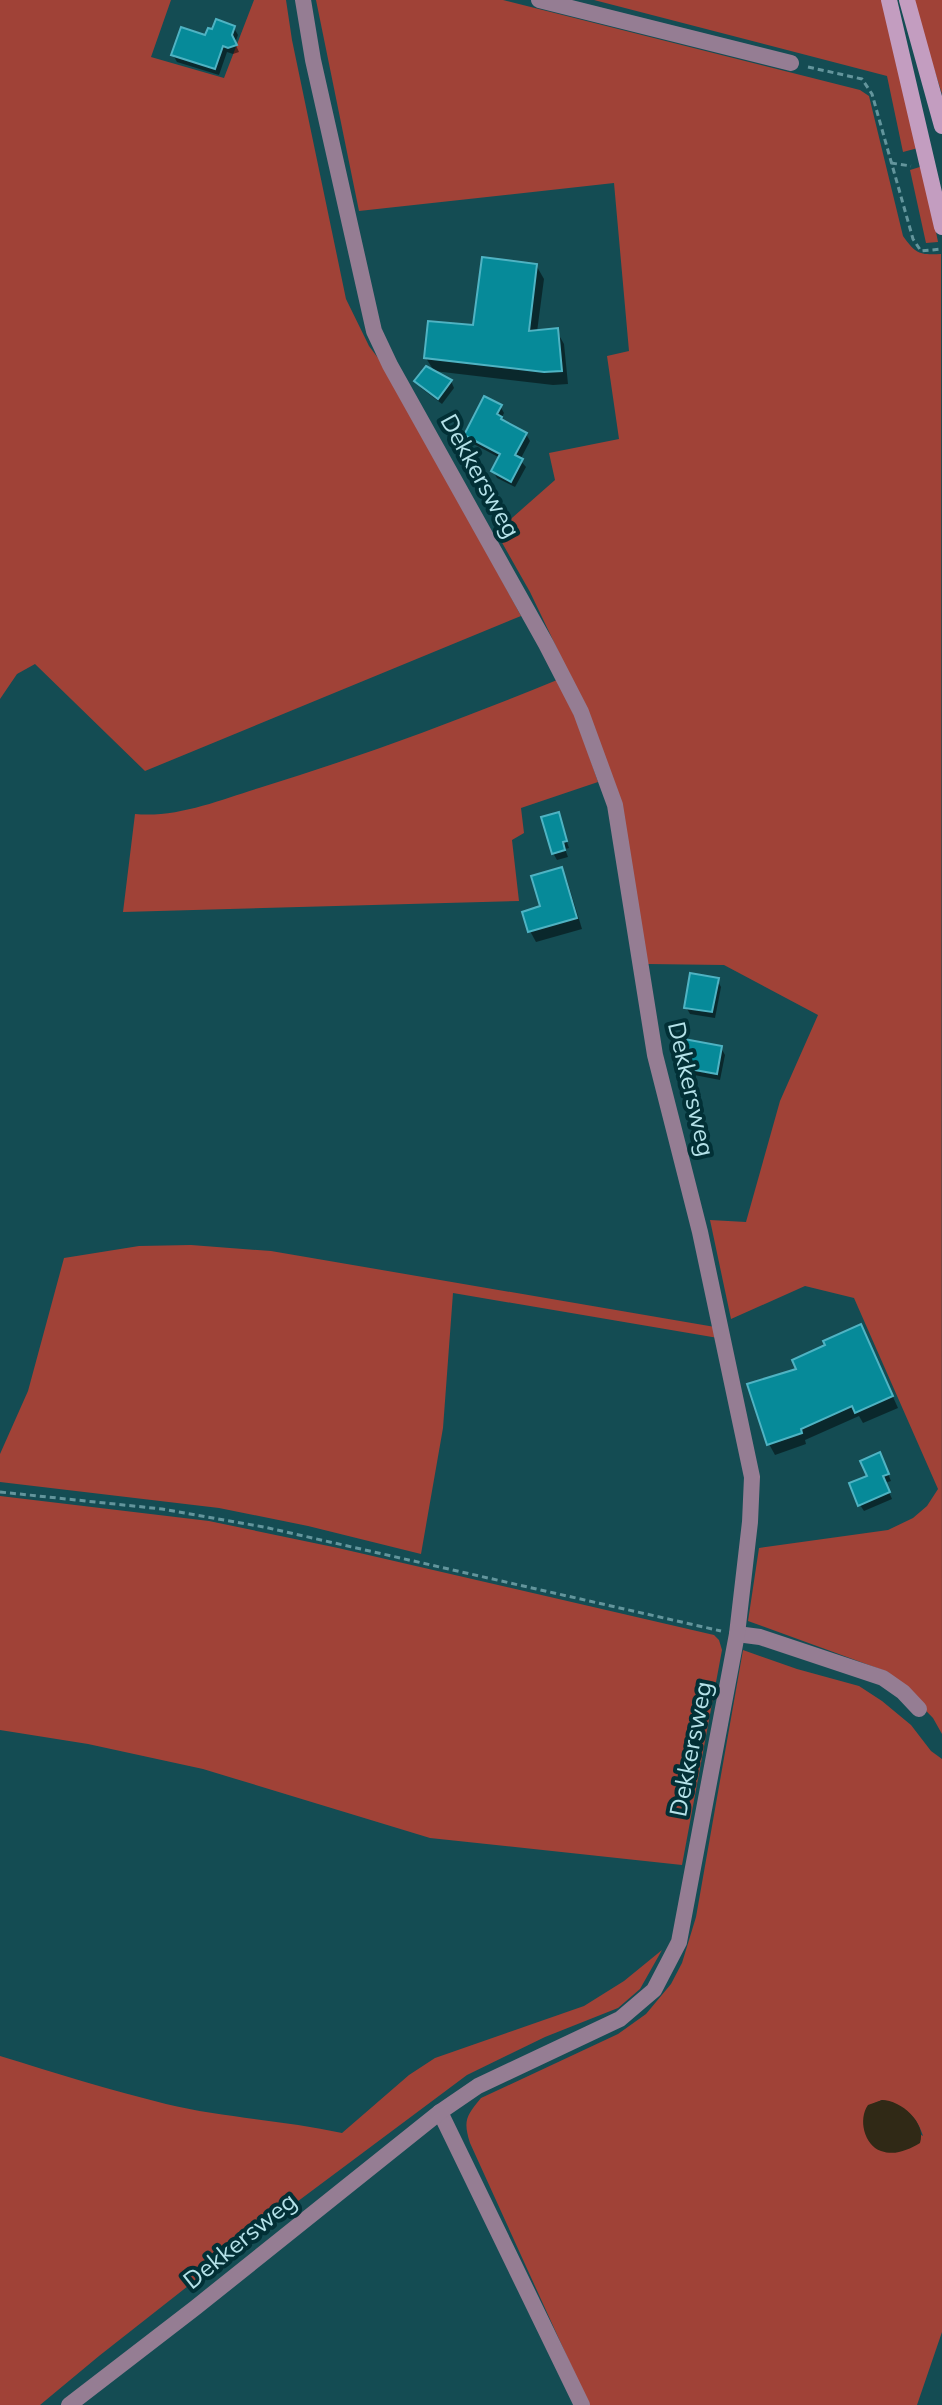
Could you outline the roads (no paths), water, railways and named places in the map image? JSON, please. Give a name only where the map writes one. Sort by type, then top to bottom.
[{"type":"main road","points":[[889,0],[940,204],[942,227]]},
{"type":"main road","points":[[907,0],[942,126]]},
{"type":"street","name":"Dekkersweg","points":[[69,2405],[440,2112],[478,2086],[620,2019],[654,1990],[679,1942],[737,1634],[750,1522],[752,1477],[700,1232],[655,1055],[615,805],[574,698],[374,331],[313,60],[303,0]]},
{"type":"street","points":[[539,0],[791,63]]},
{"type":"street","points":[[737,1634],[760,1637],[883,1678],[903,1692],[919,1709]]},
{"type":"street","points":[[440,2112],[582,2405]]}]
